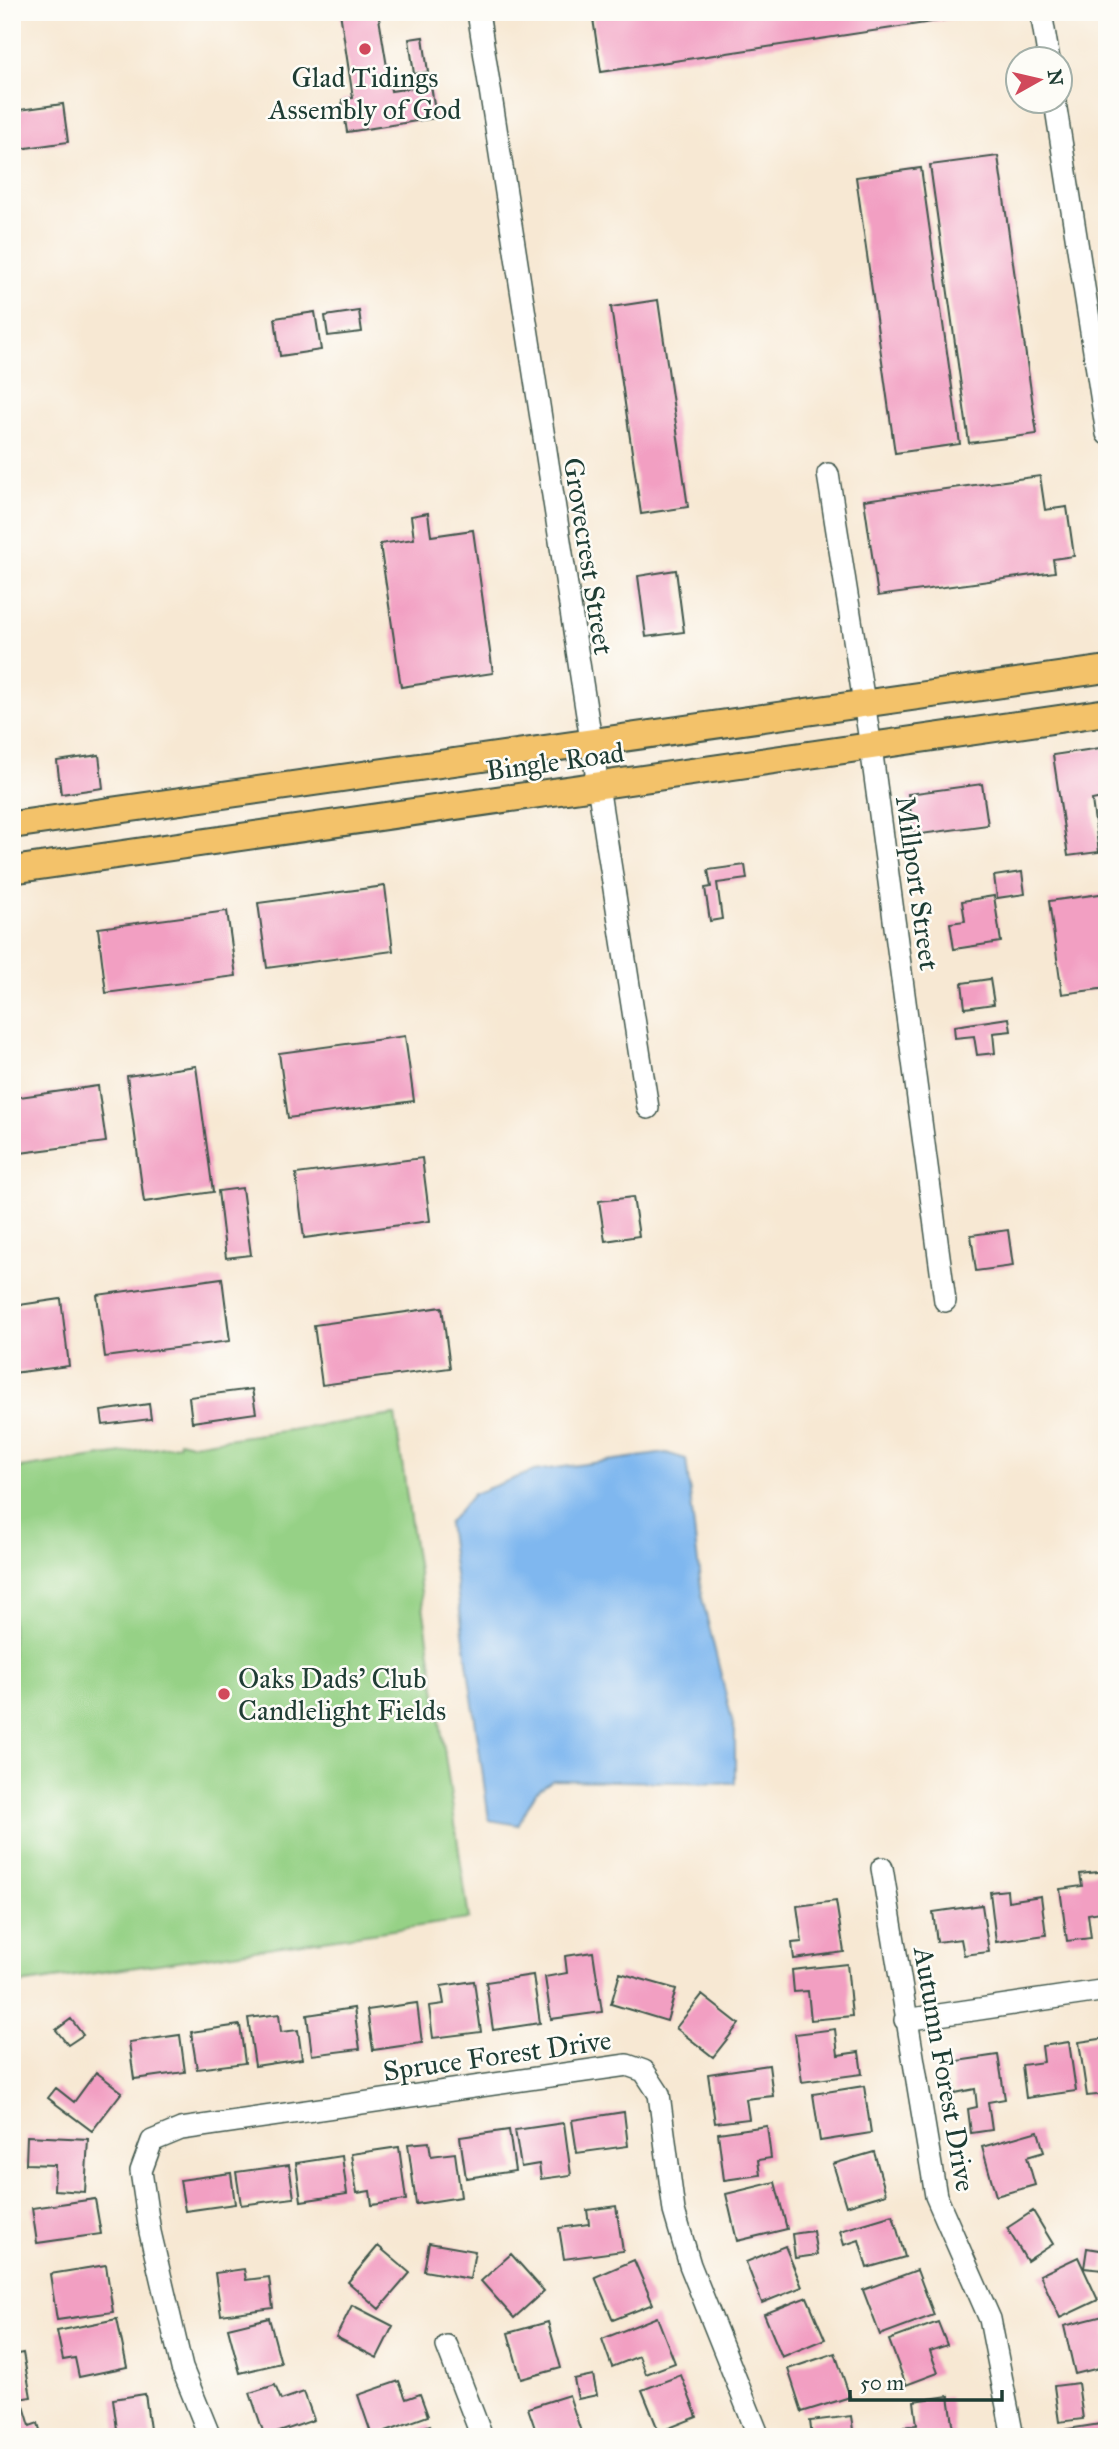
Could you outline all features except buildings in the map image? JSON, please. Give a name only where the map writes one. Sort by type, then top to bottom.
[{"type":"main road","name":"Bingle Road","points":[[23,823],[1107,669]]},
{"type":"main road","name":"Bingle Road","points":[[12,870],[1107,712]]},
{"type":"main road","points":[[23,823],[40,866]]},
{"type":"street","name":"Grovecrest Street","points":[[478,12],[589,743],[648,1108]]},
{"type":"street","points":[[1041,12],[1047,46]]},
{"type":"street","points":[[1057,116],[1107,434]]},
{"type":"street","name":"Millport Street","points":[[828,474],[871,747],[945,1301]]},
{"type":"street","name":"Autumn Forest Drive","points":[[882,1868],[936,2196],[990,2319],[1013,2437]]},
{"type":"street","points":[[905,2020],[1107,1990]]},
{"type":"street","name":"Spruce Forest Drive","points":[[210,2437],[182,2368],[150,2232],[141,2171],[152,2141],[181,2129],[627,2064],[644,2071],[659,2094],[674,2211],[690,2265],[759,2437]]},
{"type":"street","points":[[447,2346],[482,2437]]},
{"type":"green space","name":"Oaks Dads' Club Candlelight Fields","points":[[395,1415],[469,1919],[12,1985],[12,1469],[178,1445],[179,1441],[191,1444]]},
{"type":"water","points":[[666,1453],[686,1459],[702,1598],[735,1732],[735,1783],[553,1780],[536,1792],[518,1825],[489,1820],[448,1524],[473,1494],[534,1471]]},
{"type":"place","name":"Glad Tidings Assembly of God","points":[[365,49]]},
{"type":"place","name":"Oaks Dads' Club Candlelight Fields","points":[[224,1694]]}]
